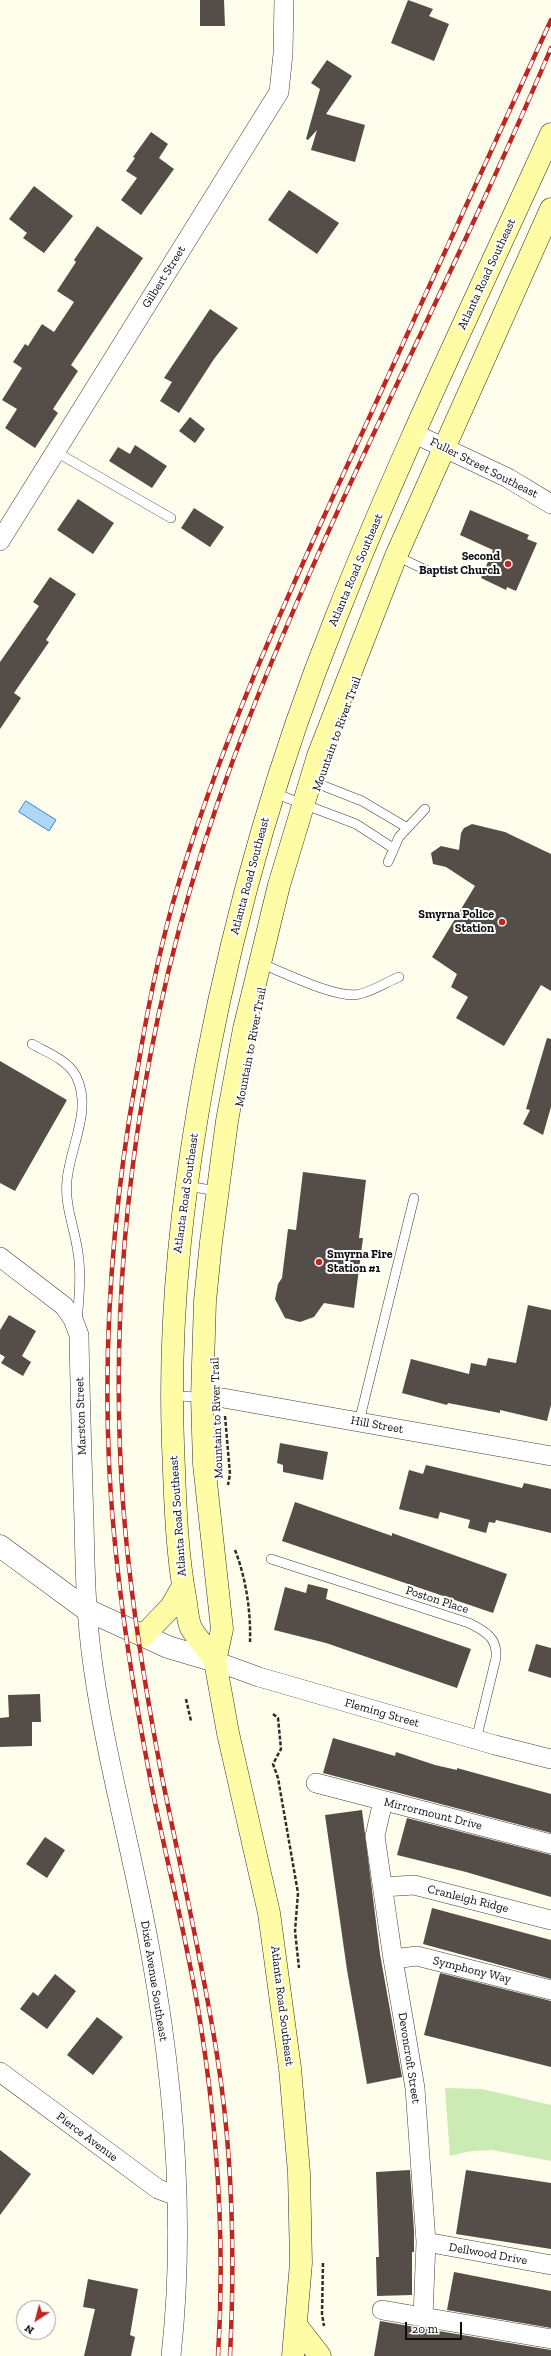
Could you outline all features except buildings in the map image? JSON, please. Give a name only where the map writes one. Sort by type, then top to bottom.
[{"type":"main road","name":"Atlanta Road Southeast","points":[[215,1661],[190,1625],[183,1586],[176,1516],[171,1396],[174,1293],[185,1186],[202,1090],[230,952],[289,743],[335,620],[415,434],[551,134]]},
{"type":"main road","name":"Atlanta Road Southeast","points":[[293,2356],[301,2263],[299,2173],[290,2068],[269,1913],[228,1734],[215,1661],[222,1629],[204,1464],[213,1397],[205,1301],[217,1191],[242,1037],[279,885],[318,756],[396,556],[551,208]]},
{"type":"main road","points":[[143,1636],[171,1607],[183,1586]]},
{"type":"main road","points":[[296,2325],[320,2356]]},
{"type":"street","name":"Gilbert Street","points":[[0,541],[279,92],[283,54],[284,0]]},
{"type":"street","name":"Fuller Street Southeast","points":[[415,434],[508,478],[551,504]]},
{"type":"street","name":"Marston Street","points":[[0,1256],[64,1306],[79,1335],[87,1610]]},
{"type":"street","name":"Hill Street","points":[[213,1397],[551,1456]]},
{"type":"street","points":[[0,1546],[87,1610],[178,1651],[215,1661]]},
{"type":"street","name":"Dixie Avenue Southeast","points":[[87,1610],[93,1666],[157,1993],[167,2066],[177,2196],[177,2308],[171,2356]]},
{"type":"street","name":"Fleming Street","points":[[215,1661],[259,1678],[476,1740],[551,1759]]},
{"type":"street","name":"Mirrormount Drive","points":[[316,1783],[551,1844]]},
{"type":"street","name":"Devoncroft Street","points":[[383,1801],[376,1836],[393,1959],[415,2088],[426,2242],[423,2317]]},
{"type":"street","name":"Cranleigh Ridge","points":[[383,1887],[414,1885],[551,1920]]},
{"type":"street","name":"Symphony Way","points":[[393,1959],[417,1956],[551,1990]]},
{"type":"street","name":"Pierce Avenue","points":[[0,2072],[158,2190],[177,2196]]},
{"type":"street","name":"Dellwood Drive","points":[[426,2242],[551,2264]]},
{"type":"street","points":[[382,2310],[551,2339]]},
{"type":"lane","points":[[56,452],[171,518]]},
{"type":"lane","points":[[396,556],[428,571]]},
{"type":"lane","points":[[310,781],[362,801],[406,827]]},
{"type":"lane","points":[[274,793],[356,824],[393,848]]},
{"type":"lane","points":[[388,862],[393,848],[406,827],[425,810]]},
{"type":"lane","points":[[260,963],[333,992],[349,995],[360,994],[399,977]]},
{"type":"lane","points":[[32,1044],[64,1062],[76,1076],[82,1100],[81,1124],[67,1180],[68,1209],[79,1260],[76,1327]]},
{"type":"lane","points":[[185,1186],[217,1191]]},
{"type":"lane","points":[[359,1422],[414,1198]]},
{"type":"lane","points":[[171,1396],[213,1397]]},
{"type":"lane","name":"Poston Place","points":[[271,1559],[469,1623],[489,1634],[497,1649],[496,1658],[476,1740]]},
{"type":"path","name":"Mountain to River Trail","points":[[213,1397],[230,1474],[228,1488]]},
{"type":"path","points":[[233,1544],[241,1565],[249,1615],[250,1642]]},
{"type":"path","points":[[186,1699],[191,1721]]},
{"type":"green space","points":[[445,2088],[482,2089],[551,2105],[551,2161],[492,2150],[471,2151],[450,2156]]},
{"type":"water","points":[[26,801],[56,820],[49,831],[19,812]]},
{"type":"railway","points":[[218,2356],[221,2274],[220,2232],[216,2150],[207,2068],[191,1967],[152,1788],[130,1666],[119,1585],[111,1503],[108,1413],[109,1315],[116,1218],[122,1169],[140,1052],[157,968],[172,906],[190,848],[231,733],[302,564],[551,20]]},
{"type":"railway","points":[[230,2356],[232,2318],[231,2206],[222,2093],[205,1984],[161,1772],[140,1652],[125,1530],[120,1449],[119,1362],[122,1275],[130,1187],[142,1101],[159,1015],[179,930],[204,846],[232,763],[268,672],[346,492],[471,227],[551,48]]},
{"type":"place","name":"Second Baptist Church","points":[[508,564]]},
{"type":"place","name":"Smyrna Police Station","points":[[502,922]]},
{"type":"place","name":"Smyrna Fire Station #1","points":[[319,1262]]}]
